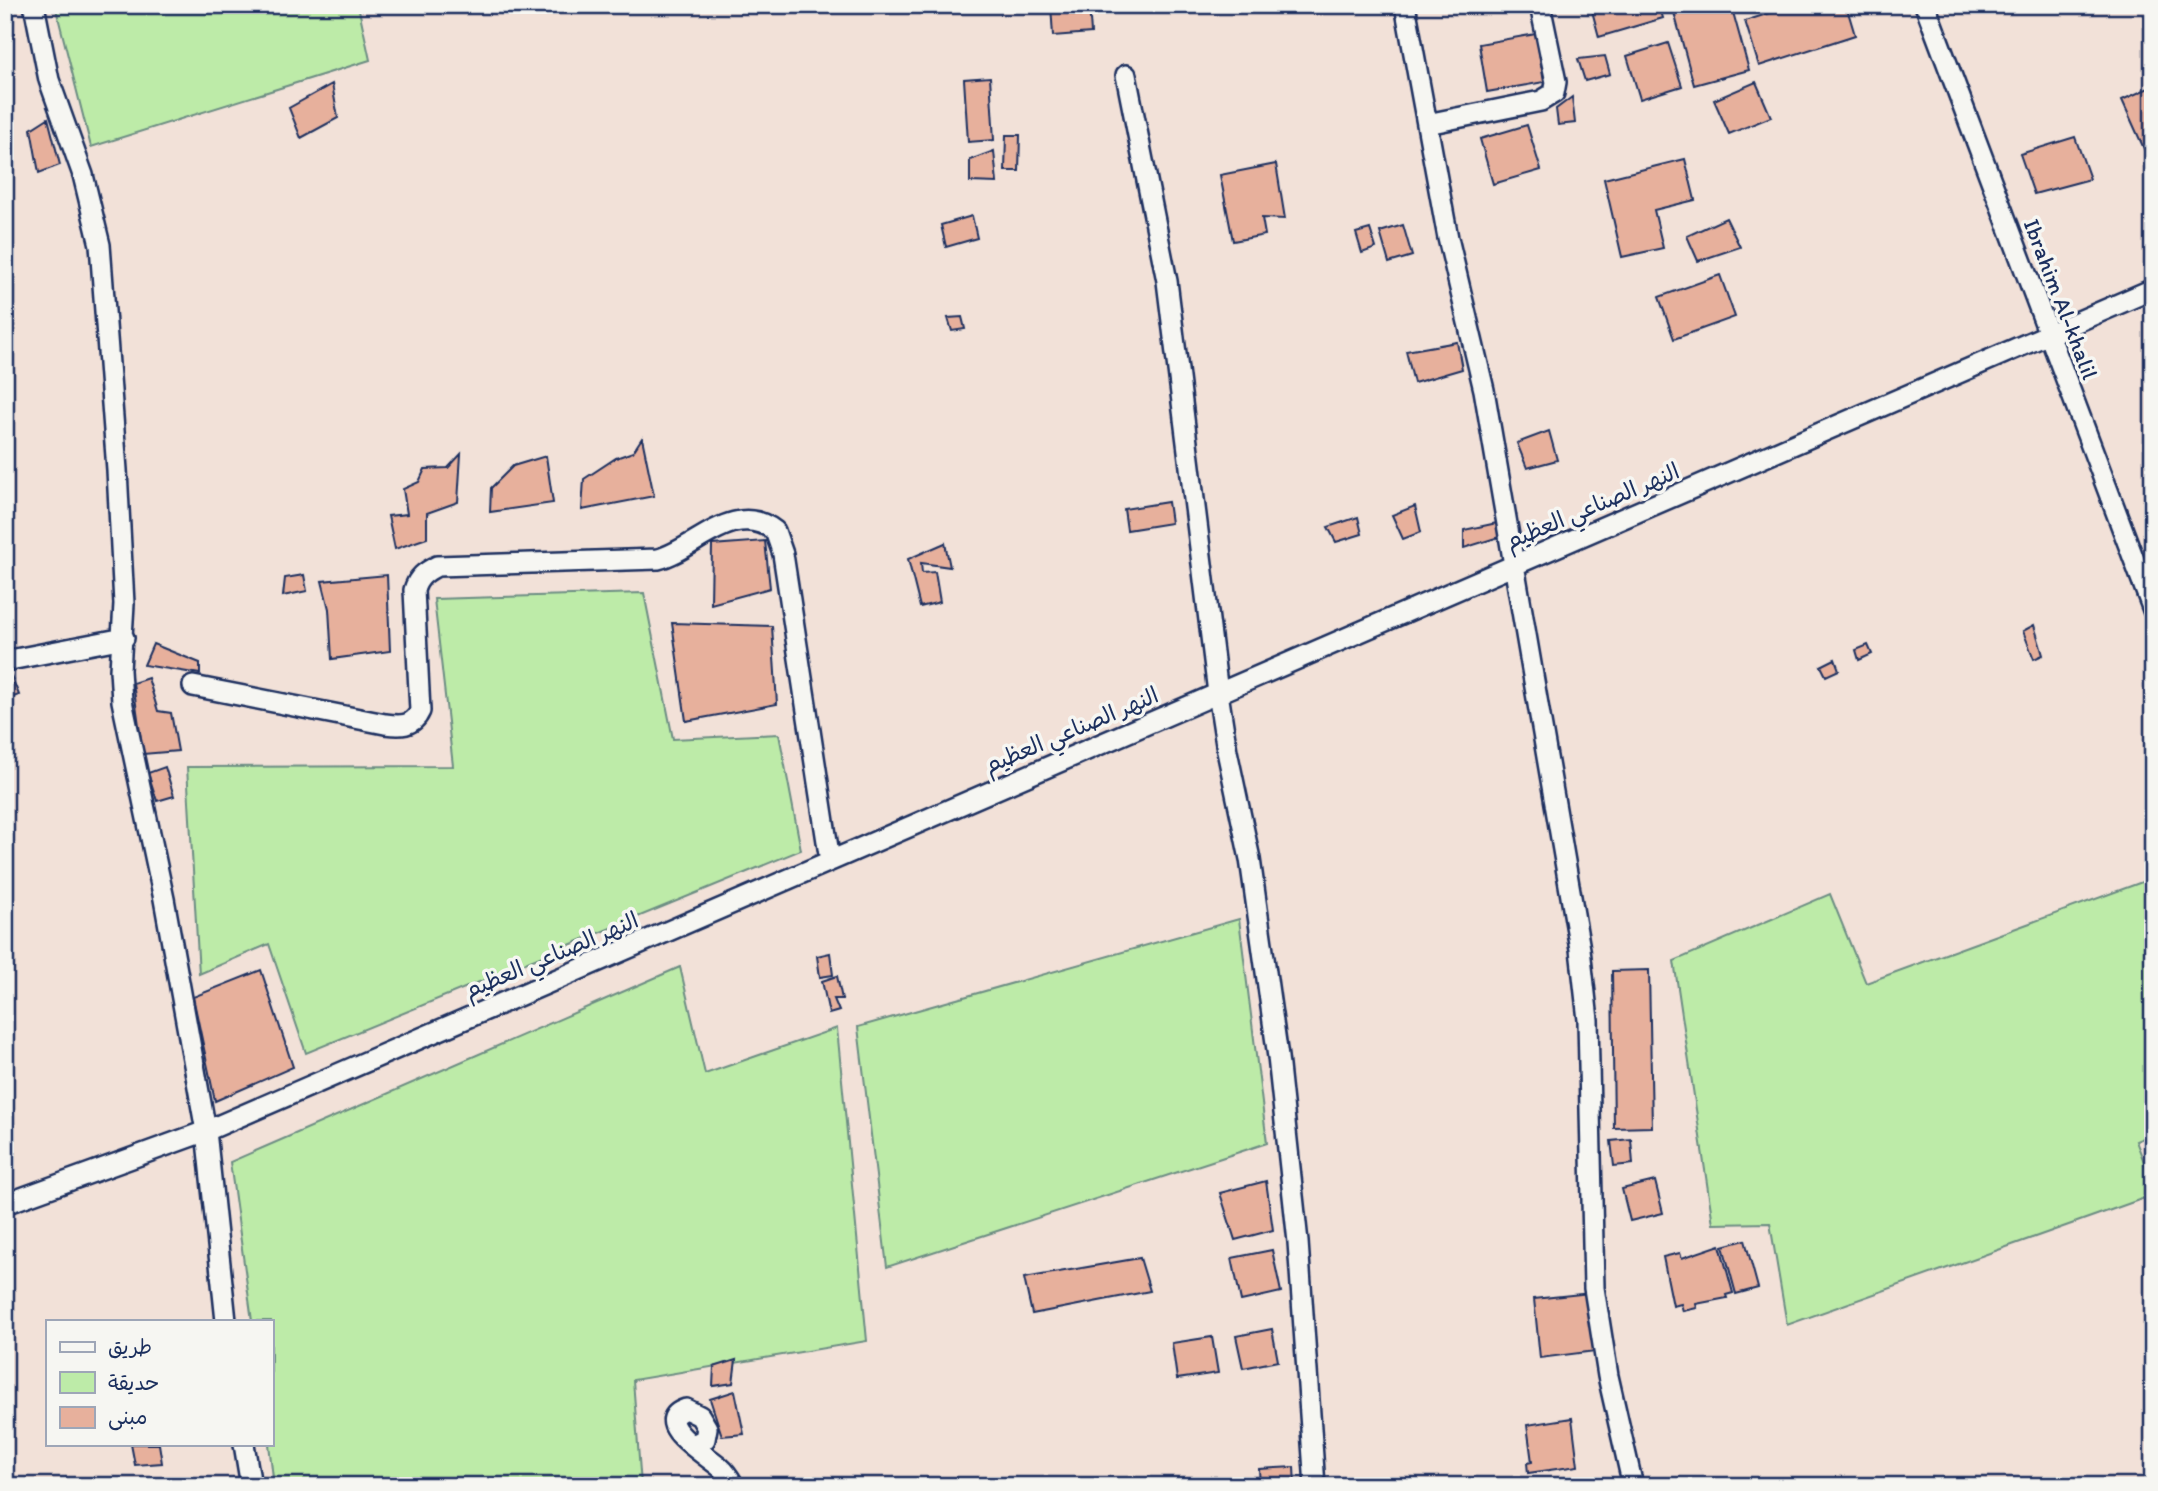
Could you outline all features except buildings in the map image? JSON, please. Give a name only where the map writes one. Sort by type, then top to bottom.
[{"type":"street","points":[[33,5],[49,80],[90,199],[100,245],[117,470],[124,638],[120,670],[122,701],[164,899],[206,1131],[226,1320]]},
{"type":"street","points":[[1405,5],[1448,238],[1484,390],[1580,949],[1588,1020],[1594,1288],[1608,1376],[1633,1486]]},
{"type":"street","points":[[1427,124],[1541,101],[1554,93],[1556,82],[1540,5]]},
{"type":"street","name":"Ibrahim Al-khalil","points":[[1925,5],[2153,610]]},
{"type":"street","points":[[1125,75],[1167,281],[1218,693],[1227,751],[1250,859],[1278,1058],[1297,1242],[1315,1486]]},
{"type":"street","name":"النهر الصناعي العظيم","points":[[5,1204],[206,1131],[2153,289]]},
{"type":"street","points":[[193,687],[385,724],[409,724],[417,719],[420,711],[414,590],[417,579],[426,571],[437,566],[657,559],[681,551],[697,538],[722,525],[755,520],[775,531],[783,554],[830,861]]},
{"type":"street","points":[[5,661],[124,638]]},
{"type":"street","points":[[694,1445],[723,1469],[734,1486]]},
{"type":"street","points":[[244,1446],[251,1486]]},
{"type":"green space","points":[[55,5],[358,5],[370,60],[91,147]]},
{"type":"green space","points":[[644,593],[673,739],[779,734],[801,850],[306,1053],[269,944],[199,974],[187,767],[453,766],[434,599]]},
{"type":"green space","points":[[2153,878],[2153,1134],[2136,1141],[2153,1185],[2153,1195],[1787,1325],[1770,1223],[1713,1224],[1674,961],[1830,894],[1866,983]]},
{"type":"green space","points":[[1239,919],[1267,1143],[887,1267],[858,1027]]},
{"type":"green space","points":[[680,967],[705,1074],[837,1028],[867,1341],[633,1380],[641,1485],[274,1486],[269,1446],[273,1446],[273,1320],[252,1320],[230,1162]]}]
